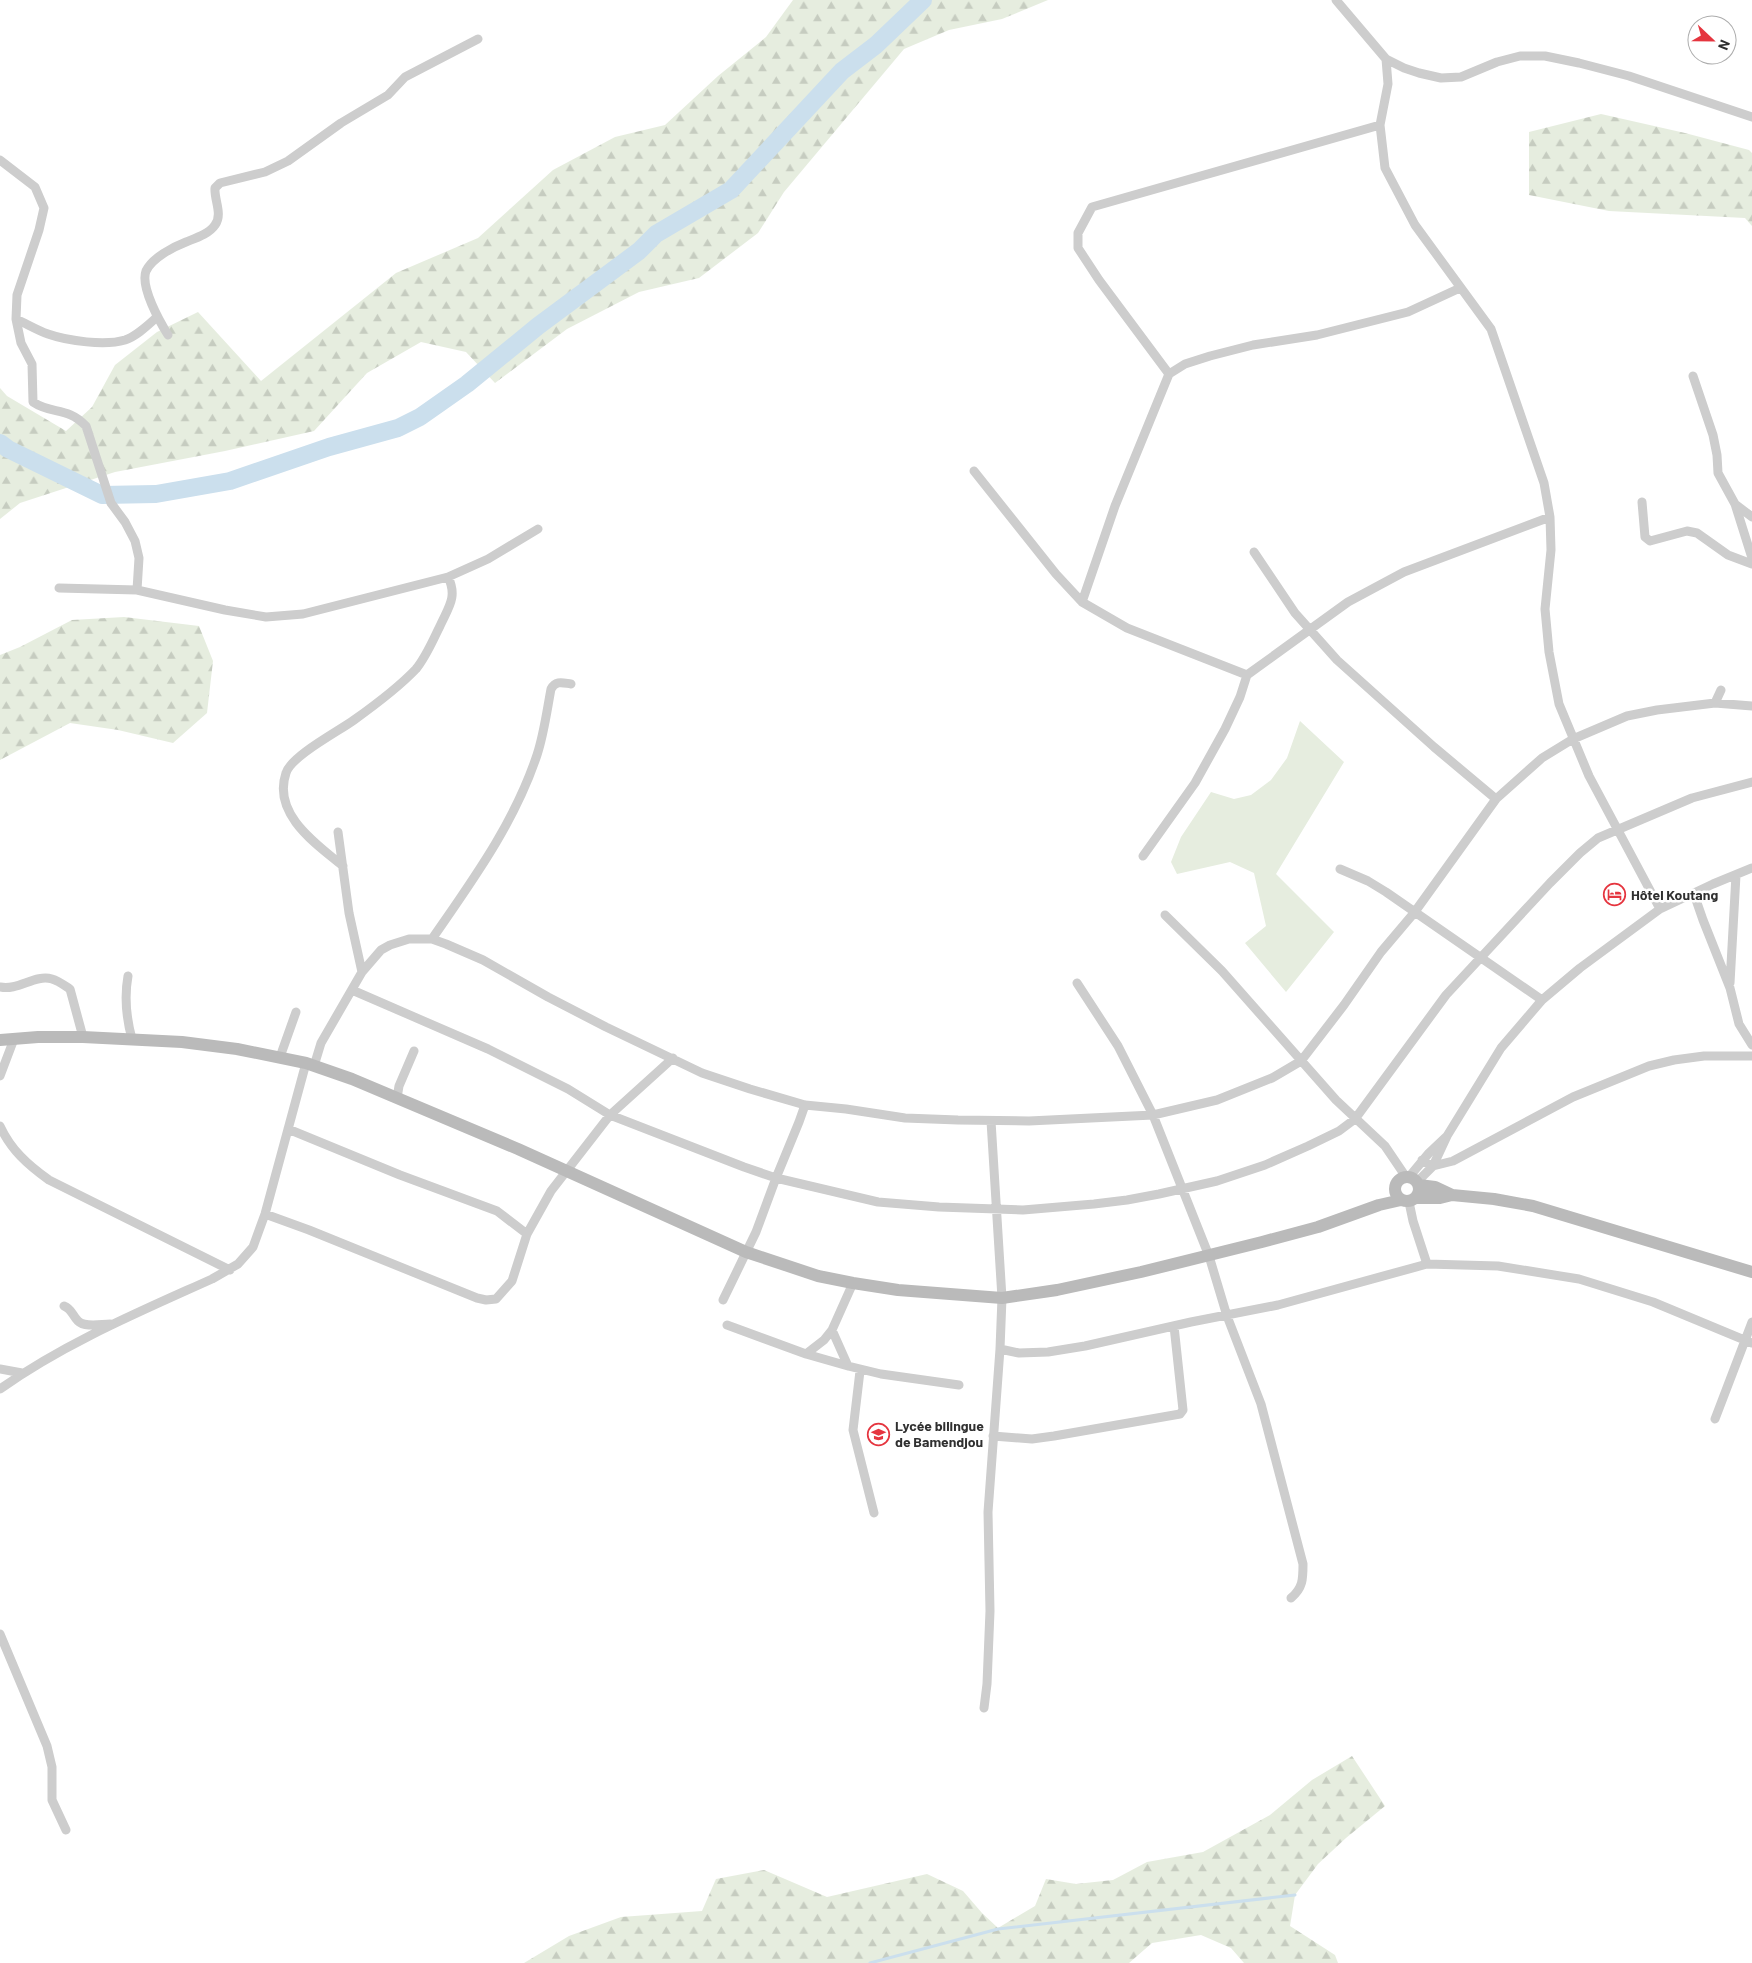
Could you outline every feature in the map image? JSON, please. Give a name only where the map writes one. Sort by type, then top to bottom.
[{"type":"main road","points":[[0,1040],[83,1037],[201,1044],[237,1049],[310,1064],[397,1098],[566,1170],[746,1252],[818,1276],[898,1290],[1002,1298],[1057,1290],[1209,1256],[1318,1226],[1379,1204],[1405,1197],[1420,1190],[1413,1180]]},
{"type":"main road","points":[[1405,1197],[1398,1181],[1413,1180],[1452,1195]]},
{"type":"main road","points":[[1405,1197],[1440,1198],[1452,1195],[1494,1199],[1533,1206],[1752,1272]]},
{"type":"street","points":[[1336,0],[1386,59],[1404,68],[1441,78],[1461,77],[1497,62],[1520,56],[1545,56],[1629,76],[1752,117]]},
{"type":"street","points":[[168,335],[157,317],[146,287],[146,272],[152,262],[177,246],[208,232],[216,224],[219,213],[214,197],[215,188],[220,183],[265,172],[288,161],[341,123],[388,94],[405,77],[478,39]]},
{"type":"street","points":[[1386,59],[1388,84],[1380,125],[1385,168],[1415,225],[1491,329],[1544,483],[1550,518],[1551,550],[1545,592],[1546,626],[1560,704],[1589,776],[1660,909]]},
{"type":"street","points":[[1170,374],[1099,280],[1078,248],[1078,233],[1092,207],[1380,125]]},
{"type":"street","points":[[0,160],[35,187],[44,208],[39,230],[17,295],[16,319],[21,343],[32,364],[33,402],[70,413],[79,418],[86,426],[111,503],[125,522],[135,541],[139,558],[137,590]]},
{"type":"street","points":[[1082,602],[1115,506],[1170,374],[1185,364],[1210,356],[1253,345],[1317,335],[1408,312],[1460,288]]},
{"type":"street","points":[[16,319],[49,334],[74,340],[98,342],[126,340],[143,330],[157,317]]},
{"type":"street","points":[[1693,376],[1713,435],[1718,473],[1734,504],[1752,558]]},
{"type":"street","points":[[974,471],[1056,574],[1082,602],[1127,628],[1247,675]]},
{"type":"street","points":[[1642,502],[1645,537],[1650,541],[1687,531],[1697,533],[1728,555],[1752,564]]},
{"type":"street","points":[[1734,504],[1752,517]]},
{"type":"street","points":[[1143,856],[1195,783],[1232,713],[1247,675],[1348,602],[1404,572],[1550,518]]},
{"type":"street","points":[[59,588],[137,590],[225,610],[266,617],[303,614],[448,577],[488,559],[538,528]]},
{"type":"street","points":[[1254,552],[1294,613],[1337,660],[1496,799]]},
{"type":"street","points":[[343,866],[296,825],[286,805],[283,787],[286,771],[296,759],[388,694],[416,668],[433,641],[453,598],[453,587],[448,577]]},
{"type":"street","points":[[432,940],[492,852],[516,808],[537,755],[551,689],[558,682],[571,684]]},
{"type":"street","points":[[1715,703],[1721,690]]},
{"type":"street","points":[[0,1389],[22,1373],[73,1344],[230,1270],[246,1256],[253,1247],[265,1214],[288,1129],[310,1064],[362,972],[381,950],[390,945],[409,938],[432,940],[446,944],[483,960],[589,1018],[724,1081],[804,1105],[846,1108],[905,1118],[990,1121],[1153,1115],[1217,1100],[1272,1078],[1301,1061],[1344,1005],[1381,952],[1414,913],[1496,799],[1542,758],[1573,739],[1627,716],[1657,710],[1715,703],[1752,706]]},
{"type":"street","points":[[352,990],[488,1049],[568,1089],[610,1114],[668,1138],[776,1178],[878,1202],[939,1207],[1023,1210],[1127,1200],[1217,1181],[1265,1165],[1339,1131],[1355,1119],[1446,995],[1580,853],[1598,838],[1618,828],[1692,798],[1752,782]]},
{"type":"street","points":[[338,832],[349,913],[362,972]]},
{"type":"street","points":[[1433,1166],[1447,1136],[1501,1048],[1542,1000],[1580,968],[1660,909],[1752,868]]},
{"type":"street","points":[[1340,869],[1368,881],[1542,1000]]},
{"type":"street","points":[[1730,988],[1736,875]]},
{"type":"street","points":[[1694,894],[1730,988],[1739,1024],[1752,1045]]},
{"type":"street","points":[[1165,915],[1222,971],[1301,1061],[1355,1119],[1371,1131],[1413,1180]]},
{"type":"street","points":[[128,976],[125,993],[126,1010],[132,1039]]},
{"type":"street","points":[[0,987],[7,988],[44,978],[54,979],[70,989],[83,1037]]},
{"type":"street","points":[[1077,983],[1118,1046],[1153,1115],[1209,1256],[1227,1316],[1261,1404],[1303,1564],[1303,1582],[1298,1592],[1291,1598]]},
{"type":"street","points":[[280,1057],[296,1012]]},
{"type":"street","points":[[0,1076],[14,1038]]},
{"type":"street","points":[[397,1098],[399,1086],[414,1051]]},
{"type":"street","points":[[1413,1180],[1433,1166],[1453,1161],[1574,1097],[1649,1066],[1704,1056],[1752,1056]]},
{"type":"street","points":[[265,1214],[477,1298],[486,1300],[496,1299],[512,1281],[527,1234],[551,1191],[566,1170],[610,1114],[673,1058]]},
{"type":"street","points":[[723,1300],[756,1232],[804,1105]]},
{"type":"street","points":[[984,1708],[987,1684],[990,1611],[988,1512],[1002,1298],[990,1121]]},
{"type":"street","points":[[0,1126],[16,1153],[49,1180],[230,1270]]},
{"type":"street","points":[[288,1129],[400,1175],[497,1211],[527,1234]]},
{"type":"street","points":[[1413,1180],[1422,1160],[1447,1136]]},
{"type":"street","points":[[1422,1160],[1433,1166]]},
{"type":"street","points":[[1405,1197],[1427,1264]]},
{"type":"street","points":[[1000,1349],[1019,1353],[1048,1352],[1085,1346],[1278,1305],[1427,1264],[1498,1266],[1579,1279],[1634,1295],[1748,1341]]},
{"type":"street","points":[[806,1354],[824,1340],[832,1330],[853,1283]]},
{"type":"street","points":[[64,1306],[70,1309],[82,1324],[115,1324]]},
{"type":"street","points":[[1715,1419],[1748,1341],[1752,1322]]},
{"type":"street","points":[[726,1324],[806,1354],[860,1370],[959,1385]]},
{"type":"street","points":[[993,1436],[1032,1439],[1180,1414],[1183,1410],[1174,1326]]},
{"type":"street","points":[[832,1330],[848,1366]]},
{"type":"street","points":[[0,1369],[22,1373]]},
{"type":"street","points":[[860,1370],[853,1430],[874,1513]]},
{"type":"street","points":[[0,1634],[47,1746],[52,1766],[52,1800],[66,1830]]},
{"type":"green space","points":[[793,0],[1048,0],[1002,19],[949,30],[904,49],[784,192],[758,233],[699,278],[639,292],[567,329],[495,383],[466,352],[421,342],[367,373],[314,431],[225,451],[115,472],[20,503],[0,519],[0,388],[7,396],[66,431],[92,407],[115,365],[157,332],[198,312],[261,381],[396,273],[478,238],[553,170],[615,137],[665,125],[718,76],[766,37]]},
{"type":"green space","points":[[1601,114],[1749,150],[1752,153],[1752,226],[1745,218],[1609,211],[1529,195],[1529,132]]},
{"type":"green space","points":[[124,617],[199,626],[213,661],[207,713],[173,743],[118,730],[70,723],[0,760],[0,655],[20,647],[72,620]]},
{"type":"green space","points":[[1300,721],[1344,762],[1276,874],[1334,932],[1286,992],[1245,943],[1266,926],[1254,873],[1230,862],[1177,874],[1171,862],[1181,837],[1211,792],[1234,799],[1251,795],[1271,780],[1287,758]]},
{"type":"green space","points":[[1352,1756],[1385,1806],[1318,1864],[1295,1895],[1290,1926],[1335,1955],[1338,1963],[1244,1963],[1231,1948],[1201,1935],[1152,1943],[1129,1963],[524,1963],[569,1936],[621,1917],[702,1911],[716,1879],[764,1870],[827,1897],[927,1874],[963,1891],[998,1928],[1035,1906],[1046,1879],[1076,1884],[1113,1880],[1147,1862],[1203,1852],[1270,1815],[1312,1780]]},
{"type":"waterway","points":[[0,443],[8,449],[102,495],[156,494],[230,481],[329,447],[398,428],[420,417],[467,384],[538,326],[639,251],[656,234],[731,190],[842,71],[876,45],[923,0]]},
{"type":"waterway","points":[[870,1963],[998,1929],[1295,1895]]},
{"type":"place","name":"Hôtel Koutang","points":[[1615,895]]},
{"type":"place","name":"Lycée bilingue de Bamendjou","points":[[879,1434]]}]
